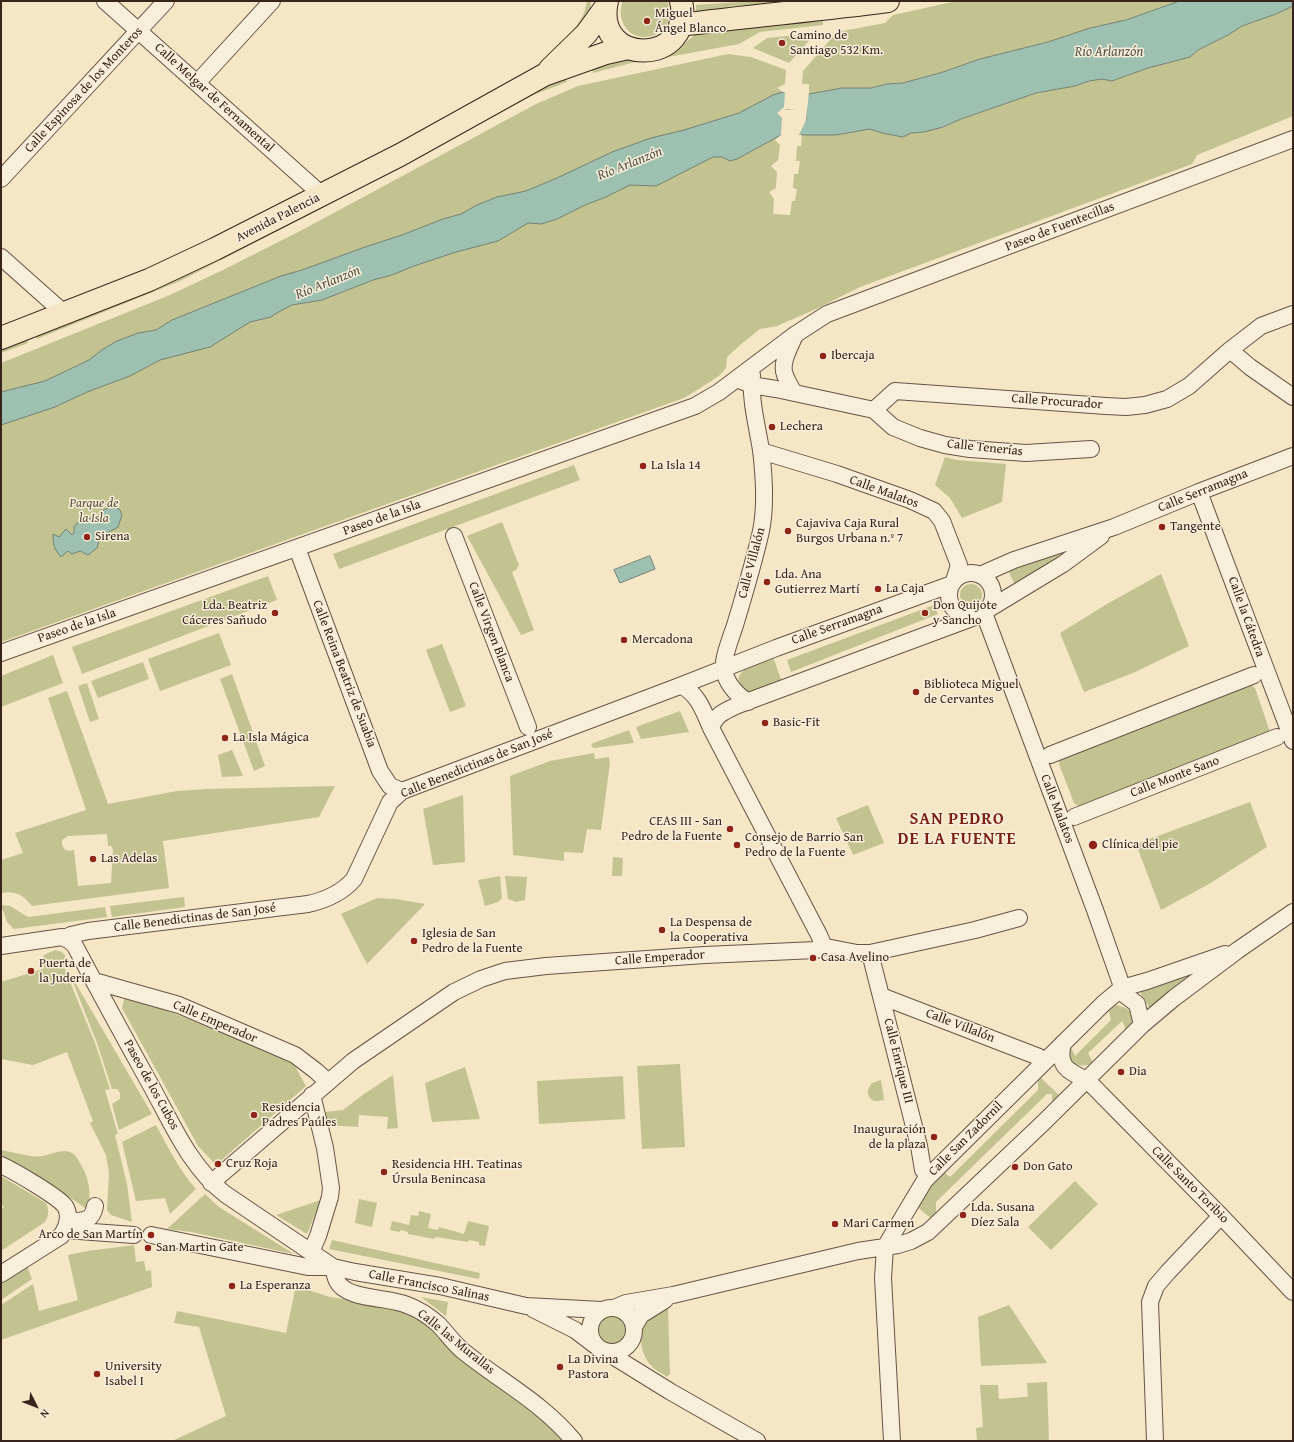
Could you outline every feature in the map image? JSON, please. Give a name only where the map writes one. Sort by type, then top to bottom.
[{"type":"highway","points":[[606,4],[605,18],[608,27],[616,39],[628,48],[636,51],[655,50],[670,41],[676,34],[680,25],[682,17],[681,1]]},
{"type":"highway","points":[[680,25],[888,1]]},
{"type":"highway","points":[[544,74],[586,34],[606,4]]},
{"type":"highway","points":[[544,74],[606,53],[628,48]]},
{"type":"highway","name":"Avenida Palencia","points":[[1,338],[149,280],[216,249],[400,155],[544,74]]},
{"type":"street","name":"Calle Melgar de Fernamental","points":[[105,1],[322,195]]},
{"type":"street","name":"Calle Espinosa de los Monteros","points":[[1,179],[166,1]]},
{"type":"street","points":[[197,83],[272,1]]},
{"type":"street","name":"Paseo de Fuentecillas","points":[[755,365],[796,334],[827,314],[1293,139]]},
{"type":"street","points":[[1,257],[65,314]]},
{"type":"street","name":"Calle Procurador","points":[[874,410],[895,391],[1119,407],[1146,405],[1167,399],[1189,386],[1230,350],[1261,326],[1293,314]]},
{"type":"street","points":[[794,393],[785,376],[784,370],[785,358],[796,334]]},
{"type":"street","points":[[1230,350],[1250,367],[1293,396]]},
{"type":"street","name":"Calle Villalón","points":[[724,668],[726,655],[762,522],[763,480],[761,451],[752,396],[744,382],[752,373],[755,365]]},
{"type":"street","name":"Calle Tenerías","points":[[744,382],[874,410],[893,427],[920,438],[945,445],[970,449],[1026,453],[1091,449]]},
{"type":"street","name":"Paseo de la Isla","points":[[1,653],[695,406],[719,392],[744,382]]},
{"type":"street","name":"Calle Malatos","points":[[761,451],[837,474],[910,500],[934,511],[942,521],[959,565],[953,582]]},
{"type":"street","name":"Calle Serramagna","points":[[980,575],[1014,560],[1114,527],[1293,456]]},
{"type":"street","name":"Calle la Cátedra","points":[[1199,492],[1293,741]]},
{"type":"street","name":"Calle Serramagna","points":[[748,702],[980,615],[1063,564],[1114,527]]},
{"type":"street","name":"Calle Virgen Blanca","points":[[454,536],[528,727]]},
{"type":"street","name":"Calle Reina Beatriz de Suabia","points":[[297,548],[380,771],[390,786],[402,791]]},
{"type":"street","points":[[970,573],[980,575],[986,579],[991,586],[993,594],[992,602],[980,615],[963,616],[956,612],[950,605],[948,597],[953,582],[962,575],[970,573]]},
{"type":"street","name":"Calle Serramagna","points":[[724,668],[953,582]]},
{"type":"street","name":"Calle Malatos","points":[[980,615],[990,631],[1092,902],[1122,988]]},
{"type":"street","points":[[724,668],[732,690],[748,702]]},
{"type":"street","name":"Calle Benedictinas de San José","points":[[65,938],[88,930],[308,904],[329,897],[344,889],[354,879],[390,802],[402,791],[682,686],[724,668]]},
{"type":"street","points":[[1050,755],[1254,675]]},
{"type":"street","points":[[682,686],[696,696],[711,728],[819,935],[822,946]]},
{"type":"street","points":[[711,728],[717,716],[722,712],[748,702]]},
{"type":"street","name":"Calle Monte Sano","points":[[1074,817],[1277,737]]},
{"type":"street","name":"Calle San Zadornil","points":[[608,1309],[626,1303],[673,1295],[858,1251],[911,1241],[928,1232],[1142,1025],[1174,998],[1238,950],[1293,912]]},
{"type":"street","name":"Calle Emperador","points":[[211,1183],[353,1061],[454,992],[493,974],[511,970],[546,966],[705,955],[816,950],[822,946],[857,953],[870,952],[975,930],[1019,918]]},
{"type":"street","points":[[1,946],[62,937],[65,938]]},
{"type":"street","name":"Paseo de los Cubos","points":[[65,938],[75,946],[197,1166],[211,1183],[225,1194],[311,1252]]},
{"type":"street","name":"Calle San Zadornil","points":[[885,1247],[924,1180],[1063,1043],[1122,988],[1238,950]]},
{"type":"street","name":"Calle Enrique III","points":[[870,952],[919,1146],[923,1170]]},
{"type":"street","name":"Calle Emperador","points":[[94,981],[179,1005],[295,1055],[328,1082]]},
{"type":"street","points":[[1122,988],[1125,995],[1136,1004],[1142,1025]]},
{"type":"street","name":"Calle Villalón","points":[[881,996],[1039,1056]]},
{"type":"street","points":[[1063,1043],[1060,1054],[1064,1066],[1071,1073],[1086,1080]]},
{"type":"street","name":"Calle Santo Toribio","points":[[1086,1080],[1221,1216],[1293,1292]]},
{"type":"street","points":[[311,1252],[318,1236],[330,1197],[331,1188],[325,1148],[312,1095]]},
{"type":"street","points":[[1,1165],[42,1189],[59,1201],[64,1206],[68,1214],[66,1226],[56,1240],[1,1274]]},
{"type":"street","points":[[66,1226],[89,1218],[94,1211],[95,1206]]},
{"type":"street","points":[[1155,1441],[1150,1302],[1156,1286],[1160,1281],[1221,1216]]},
{"type":"street","points":[[66,1226],[134,1236]]},
{"type":"street","name":"Calle Francisco Salinas","points":[[152,1235],[308,1267],[333,1267],[440,1286],[526,1306],[608,1309]]},
{"type":"street","points":[[885,1247],[883,1278],[892,1441]]},
{"type":"street","name":"Calle Francisco Salinas","points":[[311,1252],[333,1267]]},
{"type":"street","name":"Calle las Murallas","points":[[333,1267],[337,1281],[348,1292],[392,1300],[408,1305],[425,1314],[438,1325],[454,1344],[534,1403],[574,1441]]},
{"type":"street","name":"Calle San Zadornil","points":[[634,1327],[641,1315],[673,1295]]},
{"type":"street","name":"Calle Francisco Salinas","points":[[526,1306],[575,1330],[602,1350],[670,1392],[757,1441]]},
{"type":"street","points":[[608,1309],[621,1310],[627,1314],[632,1319],[634,1327],[634,1335],[631,1343],[621,1351],[602,1350],[590,1336],[593,1319],[608,1309]]},
{"type":"street","points":[[631,1343],[647,1377]]},
{"type":"green space","points":[[587,1],[591,1],[590,17],[576,36],[572,31],[582,17]]},
{"type":"green space","points":[[623,1],[667,1],[670,14],[667,24],[661,31],[652,36],[642,37],[633,34],[625,27],[621,16]]},
{"type":"green space","points":[[752,1],[829,1],[696,14],[696,5]]},
{"type":"green space","points":[[957,1],[1180,1],[1126,20],[1090,28],[1048,42],[980,59],[943,72],[903,83],[887,84],[871,88],[842,88],[809,94],[809,84],[802,84],[803,71],[837,32],[885,23],[893,15]]},
{"type":"green space","name":"Parque de la Isla","points":[[1293,6],[1293,116],[1197,155],[1192,164],[860,287],[777,326],[760,329],[727,357],[726,368],[720,375],[684,398],[1,642],[1,363],[170,295],[225,269],[304,229],[536,104],[578,86],[728,54],[751,57],[786,70],[785,84],[777,88],[785,93],[778,113],[781,135],[775,140],[780,145],[778,160],[771,166],[777,172],[776,188],[769,192],[774,199],[773,214],[790,215],[792,201],[795,201],[797,189],[793,188],[794,174],[798,174],[800,161],[796,161],[797,146],[801,146],[802,135],[836,135],[870,129],[903,137],[911,133],[924,132],[943,127],[961,119],[1036,93],[1075,86],[1089,81],[1102,79],[1112,81],[1148,68],[1190,57],[1198,50],[1242,26],[1276,14]]},
{"type":"green space","points":[[823,19],[823,25],[760,32],[739,44],[668,57],[696,34],[711,29]]},
{"type":"green space","points":[[816,33],[789,63],[753,48],[767,38]]},
{"type":"green space","points":[[622,56],[639,61],[593,73],[591,64]]},
{"type":"green space","points":[[563,74],[567,82],[533,95],[313,213],[180,281],[37,339],[34,330]]},
{"type":"green space","points":[[25,333],[28,343],[1,353],[1,342]]},
{"type":"green space","points":[[945,457],[957,460],[1006,464],[1002,502],[962,518],[950,498],[935,485]]},
{"type":"green space","points":[[574,465],[580,480],[339,569],[333,554]]},
{"type":"green space","points":[[502,522],[519,565],[516,570],[512,572],[534,630],[521,635],[467,536]]},
{"type":"green space","points":[[1061,552],[1063,555],[1016,587],[1008,570]]},
{"type":"green space","points":[[1161,574],[1189,646],[1133,673],[1084,692],[1060,633],[1107,604]]},
{"type":"green space","points":[[268,576],[277,600],[82,674],[72,647]]},
{"type":"green space","points":[[967,584],[975,584],[982,591],[982,599],[975,606],[967,606],[960,599],[960,591]]},
{"type":"green space","points":[[934,605],[938,614],[791,672],[787,660]]},
{"type":"green space","points":[[219,633],[231,665],[160,691],[148,659]]},
{"type":"green space","points":[[442,644],[466,706],[450,712],[426,650]]},
{"type":"green space","points":[[53,655],[63,683],[1,707],[1,676]]},
{"type":"green space","points":[[773,657],[782,682],[748,693],[741,686],[739,680],[740,674],[751,666]]},
{"type":"green space","points":[[143,662],[149,679],[98,698],[91,681]]},
{"type":"green space","points":[[232,674],[265,766],[254,771],[220,679]]},
{"type":"green space","points":[[87,683],[99,719],[90,722],[78,686]]},
{"type":"green space","points":[[1249,683],[1255,688],[1270,732],[1081,808],[1074,803],[1059,764],[1060,757]]},
{"type":"green space","points":[[67,691],[108,804],[177,791],[335,786],[319,817],[163,841],[169,888],[32,906],[19,894],[11,892],[1,893],[1,860],[23,853],[15,833],[86,810],[48,698]],"holes":[[[107,834],[108,846],[111,846],[113,850],[111,883],[78,886],[74,850],[65,850],[62,845],[62,840],[68,836]]]},
{"type":"green space","points":[[680,711],[689,732],[641,739],[636,727]]},
{"type":"green space","points":[[629,730],[634,743],[593,748],[591,744]]},
{"type":"green space","points":[[232,750],[243,776],[222,777],[218,755]]},
{"type":"green space","points":[[594,753],[595,759],[609,757],[610,763],[601,830],[587,829],[583,853],[564,852],[564,861],[513,855],[510,776],[550,761]]},
{"type":"green space","points":[[463,795],[465,862],[433,865],[423,809]]},
{"type":"green space","points":[[1250,802],[1267,847],[1209,884],[1161,910],[1136,844]]},
{"type":"green space","points":[[868,805],[884,843],[853,855],[836,818]]},
{"type":"green space","points":[[613,857],[623,858],[622,876],[612,876]]},
{"type":"green space","points":[[500,876],[502,898],[498,902],[485,906],[478,880]]},
{"type":"green space","points":[[505,876],[527,877],[525,900],[516,902],[508,899]]},
{"type":"green space","points":[[184,897],[185,907],[112,917],[110,906]]},
{"type":"green space","points":[[377,898],[396,899],[425,904],[367,964],[341,914]]},
{"type":"green space","points":[[1,905],[10,906],[28,917],[105,907],[107,917],[14,929],[7,922]]},
{"type":"green space","points":[[55,950],[62,952],[65,955],[64,967],[95,1043],[110,1089],[105,1090],[118,1134],[115,1135],[127,1184],[132,1222],[111,1215],[107,1210],[109,1173],[106,1155],[90,1123],[93,1121],[67,1052],[33,1065],[1,1059],[1,982],[43,969],[41,962],[44,955]]},
{"type":"green space","points":[[69,972],[152,1114],[119,1130],[112,1104],[120,1099],[120,1093],[117,1089],[112,1089],[97,1043]]},
{"type":"green space","points":[[1182,972],[1186,976],[1185,982],[1151,1010],[1138,989]]},
{"type":"green space","points":[[125,995],[292,1061],[306,1086],[216,1165],[198,1146],[122,1008]]},
{"type":"green space","points":[[1116,1005],[1124,1007],[1131,1012],[1134,1023],[1127,1032],[1122,1021],[1088,1053],[1094,1064],[1080,1065],[1069,1060],[1070,1045],[1075,1056],[1111,1020],[1108,1008]]},
{"type":"green space","points":[[680,1064],[685,1147],[642,1149],[637,1066]]},
{"type":"green space","points":[[465,1067],[480,1119],[432,1122],[425,1083]]},
{"type":"green space","points":[[393,1075],[398,1128],[387,1129],[388,1117],[359,1115],[358,1127],[327,1125],[324,1112],[343,1110]]},
{"type":"green space","points":[[1038,1075],[1060,1096],[1052,1104],[1052,1094],[1047,1094],[936,1202],[936,1218],[933,1220],[916,1206],[928,1185],[946,1166],[946,1174],[950,1177],[1038,1090]]},
{"type":"green space","points":[[623,1076],[625,1119],[539,1124],[537,1081]]},
{"type":"green space","points":[[881,1080],[884,1100],[874,1101],[869,1096],[868,1089],[872,1083]]},
{"type":"green space","points":[[156,1125],[179,1166],[196,1189],[170,1214],[165,1198],[136,1201],[122,1142]]},
{"type":"green space","points":[[1,1150],[28,1156],[43,1156],[60,1151],[67,1151],[75,1155],[88,1180],[88,1210],[43,1179],[1,1155]]},
{"type":"green space","points":[[1,1176],[46,1203],[48,1212],[45,1222],[1,1251],[1,1209],[4,1207],[1,1203]]},
{"type":"green space","points":[[1075,1181],[1098,1204],[1051,1250],[1028,1227]]},
{"type":"green space","points":[[205,1194],[219,1207],[294,1254],[191,1232],[167,1229]]},
{"type":"green space","points":[[359,1199],[377,1203],[372,1227],[355,1223]]},
{"type":"green space","points":[[321,1200],[307,1234],[276,1215]]},
{"type":"green space","points":[[419,1211],[431,1214],[428,1228],[438,1230],[439,1227],[464,1234],[468,1221],[489,1226],[485,1246],[479,1245],[479,1242],[469,1240],[468,1242],[436,1237],[434,1239],[408,1234],[408,1232],[401,1230],[399,1232],[390,1230],[392,1221],[409,1225],[411,1215],[418,1216]]},
{"type":"green space","points":[[332,1240],[480,1273],[479,1279],[329,1249]]},
{"type":"green space","points":[[134,1245],[136,1262],[144,1261],[146,1271],[151,1270],[152,1287],[1,1340],[1,1305],[33,1284],[39,1311],[78,1300],[68,1255]]},
{"type":"green space","points":[[27,1266],[32,1279],[1,1300],[1,1283]]},
{"type":"green space","points":[[296,1286],[330,1297],[403,1308],[427,1321],[542,1414],[567,1441],[172,1441],[226,1416],[199,1327],[174,1323],[177,1311],[286,1333]]},
{"type":"green space","points":[[421,1297],[448,1302],[446,1316]]},
{"type":"green space","points":[[1009,1305],[1048,1363],[981,1366],[978,1317]]},
{"type":"green space","points":[[663,1308],[668,1308],[670,1374],[667,1377],[650,1365],[641,1343],[643,1328],[647,1321],[653,1314]]},
{"type":"green space","points":[[609,1315],[615,1315],[624,1319],[628,1331],[624,1343],[615,1347],[609,1347],[600,1343],[596,1334],[596,1328],[600,1319]]},
{"type":"green space","points":[[1047,1382],[1049,1441],[977,1441],[976,1428],[983,1427],[980,1385],[998,1385],[999,1399],[1028,1397],[1027,1383]]},
{"type":"water","name":"Río Arlanzón","points":[[1180,1],[1293,1],[1293,6],[1276,14],[1242,26],[1198,50],[1190,57],[1148,68],[1112,81],[1102,79],[1089,81],[1075,86],[1036,93],[961,119],[943,127],[924,132],[911,133],[903,137],[870,129],[836,135],[781,135],[737,159],[730,161],[722,157],[713,157],[656,186],[630,185],[557,219],[541,224],[528,223],[498,241],[456,252],[414,266],[322,300],[292,305],[271,317],[250,322],[210,347],[160,360],[130,376],[87,392],[55,407],[1,425],[1,392],[45,381],[89,360],[103,349],[117,341],[138,333],[156,330],[172,320],[281,276],[461,214],[477,205],[497,197],[526,191],[612,152],[651,138],[684,130],[739,113],[773,95],[783,92],[808,96],[809,94],[842,88],[871,88],[887,84],[903,83],[943,72],[980,59],[1048,42],[1090,28],[1126,20]],"holes":[[[784,109],[807,109],[806,120],[782,118],[778,113]]]},
{"type":"water","points":[[114,506],[120,510],[122,515],[118,527],[100,537],[97,548],[88,555],[80,551],[72,554],[68,551],[61,557],[54,546],[53,534],[59,537],[66,529],[72,535],[74,533],[74,526],[84,518],[94,519],[104,510]]},
{"type":"water","points":[[650,556],[655,569],[620,583],[614,570]]},
{"type":"pier","points":[[780,90],[807,94],[809,92],[806,120],[799,135],[802,135],[801,137],[782,137],[775,140],[781,135],[782,118],[777,113],[784,107],[785,93]],"holes":[[[786,109],[805,111],[804,118],[784,117],[781,113]]]},
{"type":"place","name":"Miguel Ángel Blanco","points":[[647,21]]},
{"type":"place","name":"Camino de Santiago 532 Km.","points":[[782,43]]},
{"type":"place","name":"Ibercaja","points":[[823,356]]},
{"type":"place","name":"Lechera","points":[[772,427]]},
{"type":"place","name":"La Isla 14","points":[[643,466]]},
{"type":"place","name":"Tangente","points":[[1162,527]]},
{"type":"place","name":"Cajaviva Caja Rural Burgos Urbana n.º 7","points":[[788,531]]},
{"type":"place","name":"Sirena","points":[[87,537]]},
{"type":"place","name":"Lda. Ana Gutierrez Martí","points":[[767,582]]},
{"type":"place","name":"La Caja","points":[[878,589]]},
{"type":"place","name":"Lda. Beatriz Cáceres Sañudo","points":[[275,613]]},
{"type":"place","name":"Don Quijote y Sancho","points":[[925,613]]},
{"type":"place","name":"Mercadona","points":[[624,640]]},
{"type":"place","name":"Biblioteca Miguel de Cervantes","points":[[916,692]]},
{"type":"place","name":"Basic-Fit","points":[[765,723]]},
{"type":"place","name":"La Isla Mágica","points":[[225,738]]},
{"type":"place","name":"CEAS III - San Pedro de la Fuente","points":[[730,829]]},
{"type":"place","name":"Consejo de Barrio San Pedro de la Fuente","points":[[737,845]]},
{"type":"place","name":"Clínica del pie","points":[[1093,845]]},
{"type":"place","name":"Las Adelas","points":[[93,859]]},
{"type":"place","name":"La Despensa de la Cooperativa","points":[[662,930]]},
{"type":"place","name":"Iglesia de San Pedro de la Fuente","points":[[414,941]]},
{"type":"place","name":"Casa Avelino","points":[[813,958]]},
{"type":"place","name":"Puerta de la Judería","points":[[31,971]]},
{"type":"place","name":"Dia","points":[[1121,1072]]},
{"type":"place","name":"Residencia Padres Paúles","points":[[254,1115]]},
{"type":"place","name":"Inauguración de la plaza","points":[[934,1137]]},
{"type":"place","name":"Cruz Roja","points":[[218,1164]]},
{"type":"place","name":"Don Gato","points":[[1015,1167]]},
{"type":"place","name":"Residencia HH. Teatinas Úrsula Benincasa","points":[[384,1172]]},
{"type":"place","name":"Lda. Susana Díez Sala","points":[[963,1215]]},
{"type":"place","name":"Mari Carmen","points":[[835,1224]]},
{"type":"place","name":"Arco de San Martín","points":[[151,1235]]},
{"type":"place","name":"San Martin Gate","points":[[148,1248]]},
{"type":"place","name":"La Esperanza","points":[[232,1286]]},
{"type":"place","name":"La Divina Pastora","points":[[560,1367]]},
{"type":"place","name":"University Isabel I","points":[[97,1374]]},
{"type":"district","name":"SAN PEDRO DE LA FUENTE","points":[[957,830]]}]
